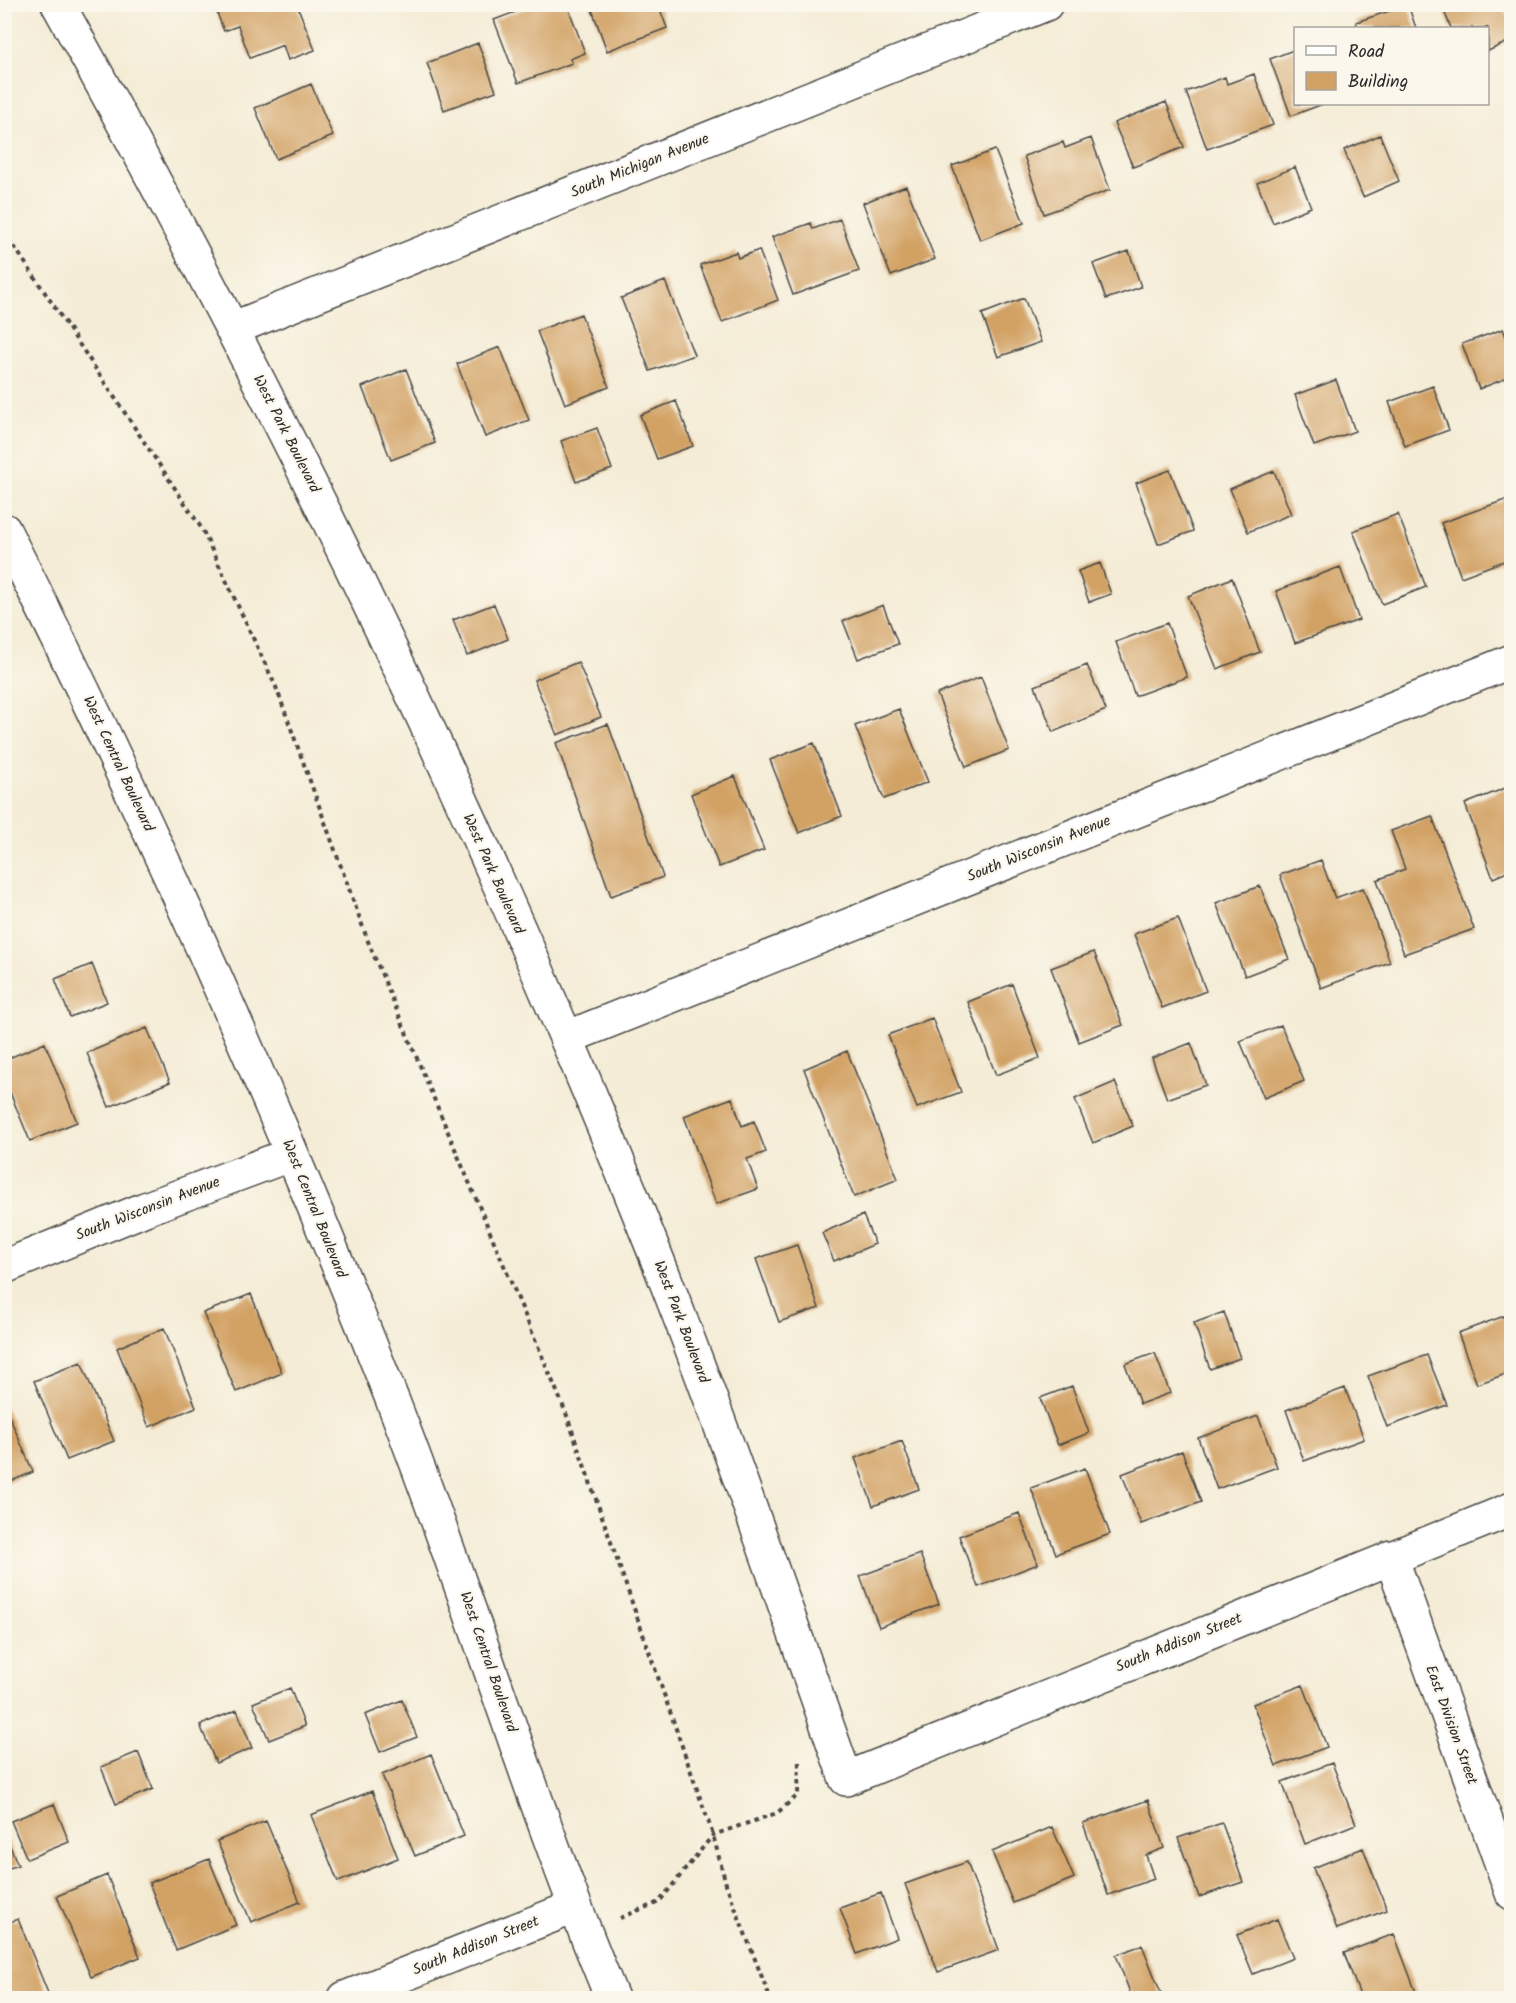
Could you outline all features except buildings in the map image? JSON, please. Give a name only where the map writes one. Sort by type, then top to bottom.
[{"type":"street","name":"West Park Boulevard","points":[[58,4],[234,328],[407,680],[566,1038],[652,1246],[735,1463],[846,1779]]},
{"type":"street","name":"South Michigan Avenue","points":[[234,328],[1047,4]]},
{"type":"street","name":"West Central Boulevard","points":[[4,530],[58,637],[203,944],[292,1154],[392,1400],[460,1581],[579,1920],[612,1998]]},
{"type":"street","name":"South Wisconsin Avenue","points":[[566,1038],[1512,661]]},
{"type":"street","name":"South Wisconsin Avenue","points":[[4,1267],[145,1209],[292,1154]]},
{"type":"street","name":"South Addison Street","points":[[846,1779],[1512,1509]]},
{"type":"street","name":"East Division Street","points":[[1391,1557],[1512,1893]]},
{"type":"street","name":"South Addison Street","points":[[345,1998],[579,1920]]},
{"type":"path","points":[[4,231],[202,529],[276,687],[369,944],[566,1413],[713,1835],[726,1884],[770,1998]]},
{"type":"path","points":[[579,1920],[659,1902],[713,1835],[777,1813],[798,1796],[798,1763],[803,1737],[822,1712]]}]
